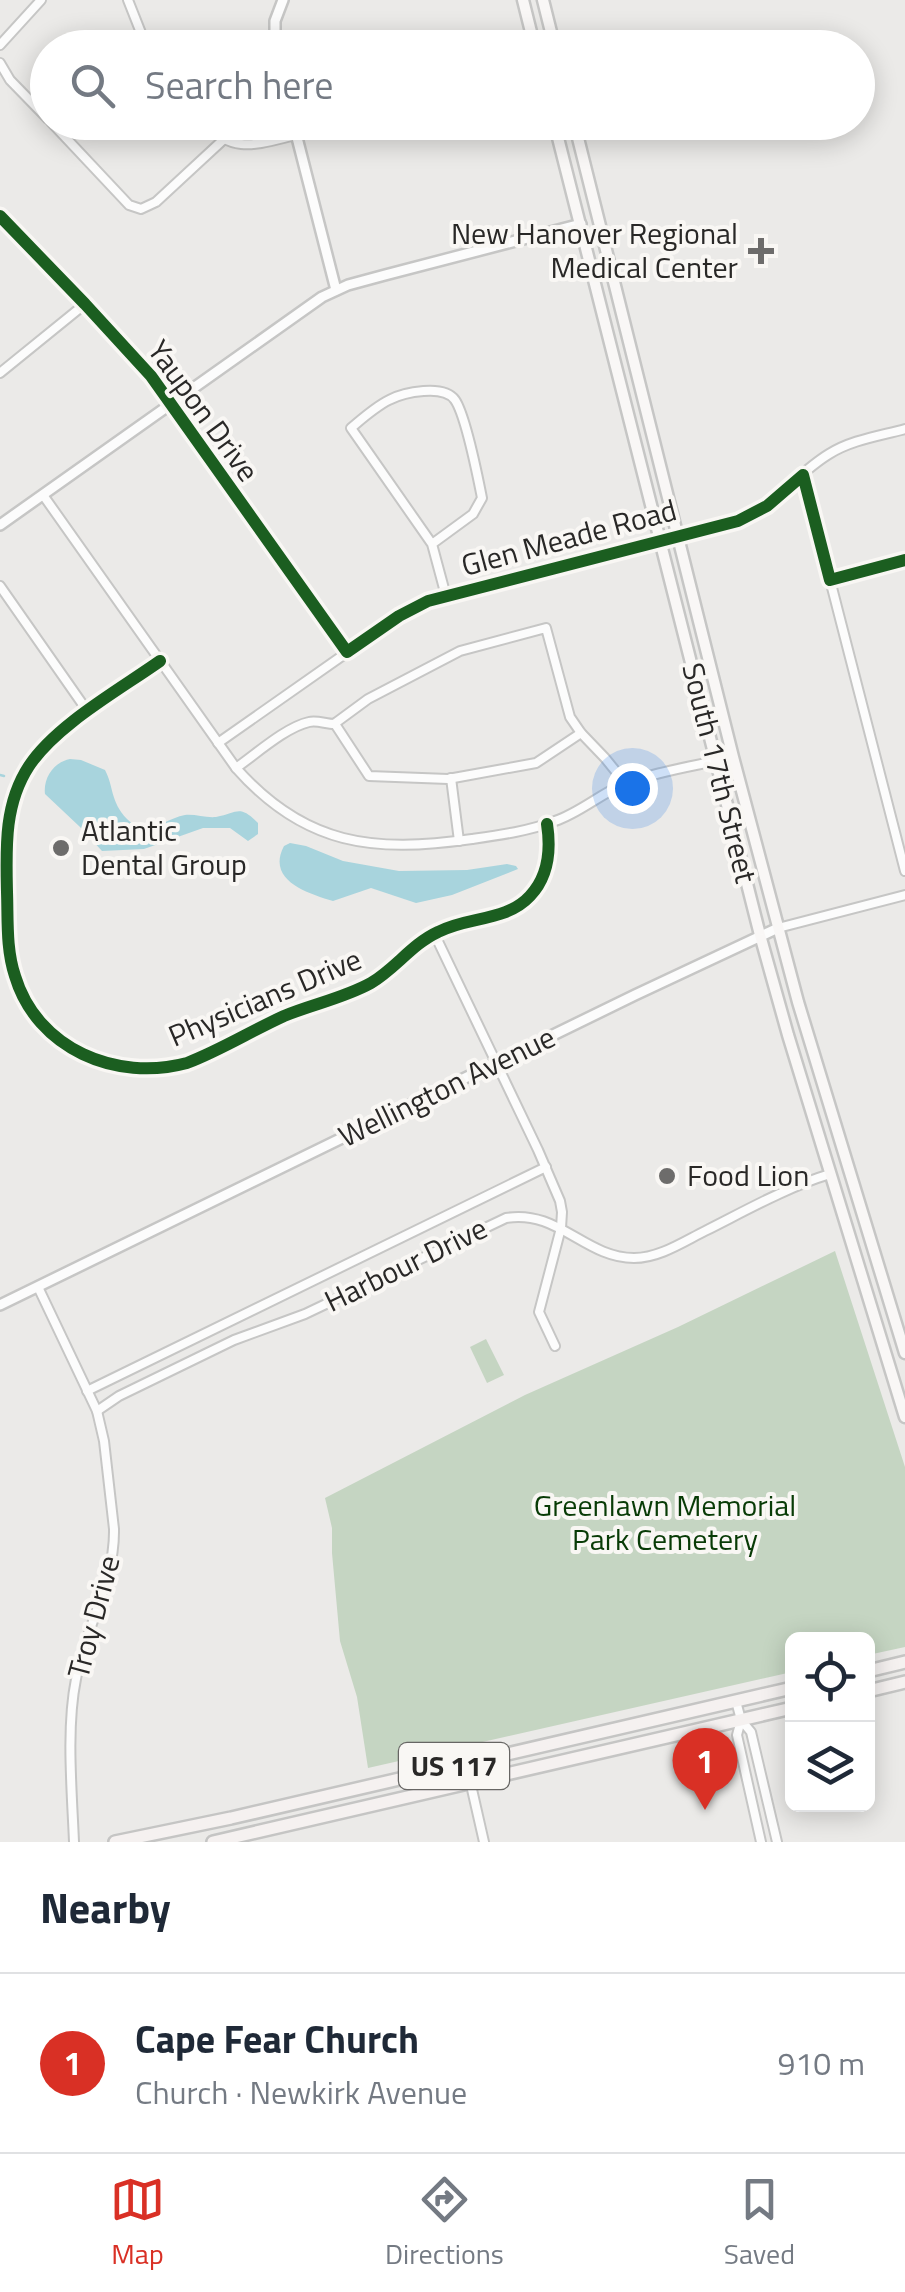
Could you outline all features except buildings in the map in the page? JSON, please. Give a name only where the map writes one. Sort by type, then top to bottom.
[{"type":"main road","points":[[523,0],[530,30]]},
{"type":"main road","points":[[543,0],[550,30]]},
{"type":"main road","name":"South 17th Street","points":[[559,140],[760,935],[905,1417]]},
{"type":"main road","name":"South 17th Street","points":[[579,140],[778,928],[905,1353]]},
{"type":"main road","points":[[875,1669],[905,1662]]},
{"type":"main road","points":[[875,1689],[905,1682]]},
{"type":"main road","name":"US 117","points":[[115,1842],[785,1690]]},
{"type":"main road","name":"US 117","points":[[213,1842],[785,1710]]},
{"type":"street","points":[[0,45],[41,0]]},
{"type":"street","points":[[128,0],[140,30]]},
{"type":"street","points":[[275,30],[283,0]]},
{"type":"street","points":[[0,63],[30,101]]},
{"type":"street","points":[[67,140],[129,205],[141,209],[156,202],[223,140],[238,144],[272,140]]},
{"type":"street","points":[[297,140],[336,290]]},
{"type":"street","name":"Yaupon Drive","points":[[0,216],[136,360],[347,652]]},
{"type":"street","points":[[0,525],[336,290],[599,220]]},
{"type":"street","points":[[0,372],[85,304]]},
{"type":"street","points":[[432,544],[473,514],[482,498],[462,416],[454,398],[439,392],[399,396],[351,428],[432,544],[446,596]]},
{"type":"street","name":"Glen Meade Road","points":[[218,742],[414,607],[738,521],[776,500],[816,463],[841,448],[905,429]]},
{"type":"street","points":[[803,475],[905,871]]},
{"type":"street","points":[[43,494],[236,768],[288,814],[337,836],[382,845],[459,840],[547,824],[626,784],[734,757]]},
{"type":"street","points":[[830,580],[905,560]]},
{"type":"street","points":[[0,586],[88,712]]},
{"type":"street","points":[[236,768],[281,736],[314,721],[335,724],[368,699],[460,650],[546,628],[570,716],[626,784]]},
{"type":"street","name":"Physicians Drive","points":[[160,661],[56,735],[30,765],[12,805],[6,846],[8,940],[16,978],[42,1025],[75,1051],[110,1065],[139,1069],[171,1067],[287,1015],[366,986],[434,934],[504,914],[528,898],[540,883],[547,864],[547,824]]},
{"type":"street","points":[[335,724],[369,776],[451,778],[536,764],[581,733]]},
{"type":"street","points":[[451,778],[459,840]]},
{"type":"street","name":"Wellington Avenue","points":[[0,1305],[760,935],[905,895]]},
{"type":"street","points":[[434,934],[560,1201],[561,1228],[540,1312],[555,1346]]},
{"type":"street","points":[[88,1391],[546,1167]]},
{"type":"street","name":"Harbour Drive","points":[[97,1411],[119,1396],[234,1340],[305,1314],[506,1218],[538,1218],[604,1252],[630,1258],[648,1257],[830,1174]]},
{"type":"street","name":"Troy Drive","points":[[38,1287],[97,1411],[114,1543],[110,1571],[76,1680],[72,1731],[74,1842]]},
{"type":"street","points":[[736,1701],[741,1720],[752,1732],[776,1842]]},
{"type":"street","points":[[741,1720],[736,1735],[761,1842]]},
{"type":"street","points":[[466,1763],[484,1842]]},
{"type":"green space","name":"Greenlawn Memorial Park Cemetery","points":[[835,1251],[905,1467],[905,1647],[875,1653],[875,1632],[785,1632],[785,1674],[368,1768],[357,1697],[340,1641],[332,1528],[325,1498],[525,1395]]},
{"type":"green space","points":[[486,1339],[504,1375],[487,1383],[470,1347]]},
{"type":"water","points":[[70,759],[105,770],[118,806],[135,825],[149,828],[185,815],[216,817],[238,811],[258,823],[258,834],[248,841],[230,828],[203,828],[144,849],[102,851],[45,794],[51,772]]},
{"type":"water","points":[[290,843],[343,861],[399,871],[467,870],[507,864],[518,869],[452,895],[416,903],[371,888],[333,901],[301,889],[285,876],[280,858],[284,846]]},
{"type":"waterway","points":[[0,775],[4,776]]},
{"type":"cycle path","points":[[0,216],[151,376],[347,652],[428,601],[738,521],[767,506],[803,475],[830,580],[905,560]]},
{"type":"cycle path","points":[[160,661],[55,736],[29,766],[11,811],[7,843],[8,924],[15,976],[41,1023],[60,1041],[83,1054],[133,1068],[187,1063],[284,1016],[361,988],[429,937],[450,927],[498,915],[530,896],[547,862],[547,824]]},
{"type":"place","name":"New Hanover Regional Medical Center","points":[[761,251]]},
{"type":"place","name":"Atlantic Dental Group","points":[[61,848]]},
{"type":"place","name":"Food Lion","points":[[667,1176]]},
{"type":"place","name":"Cape Fear Church","points":[[705,1810]]}]
